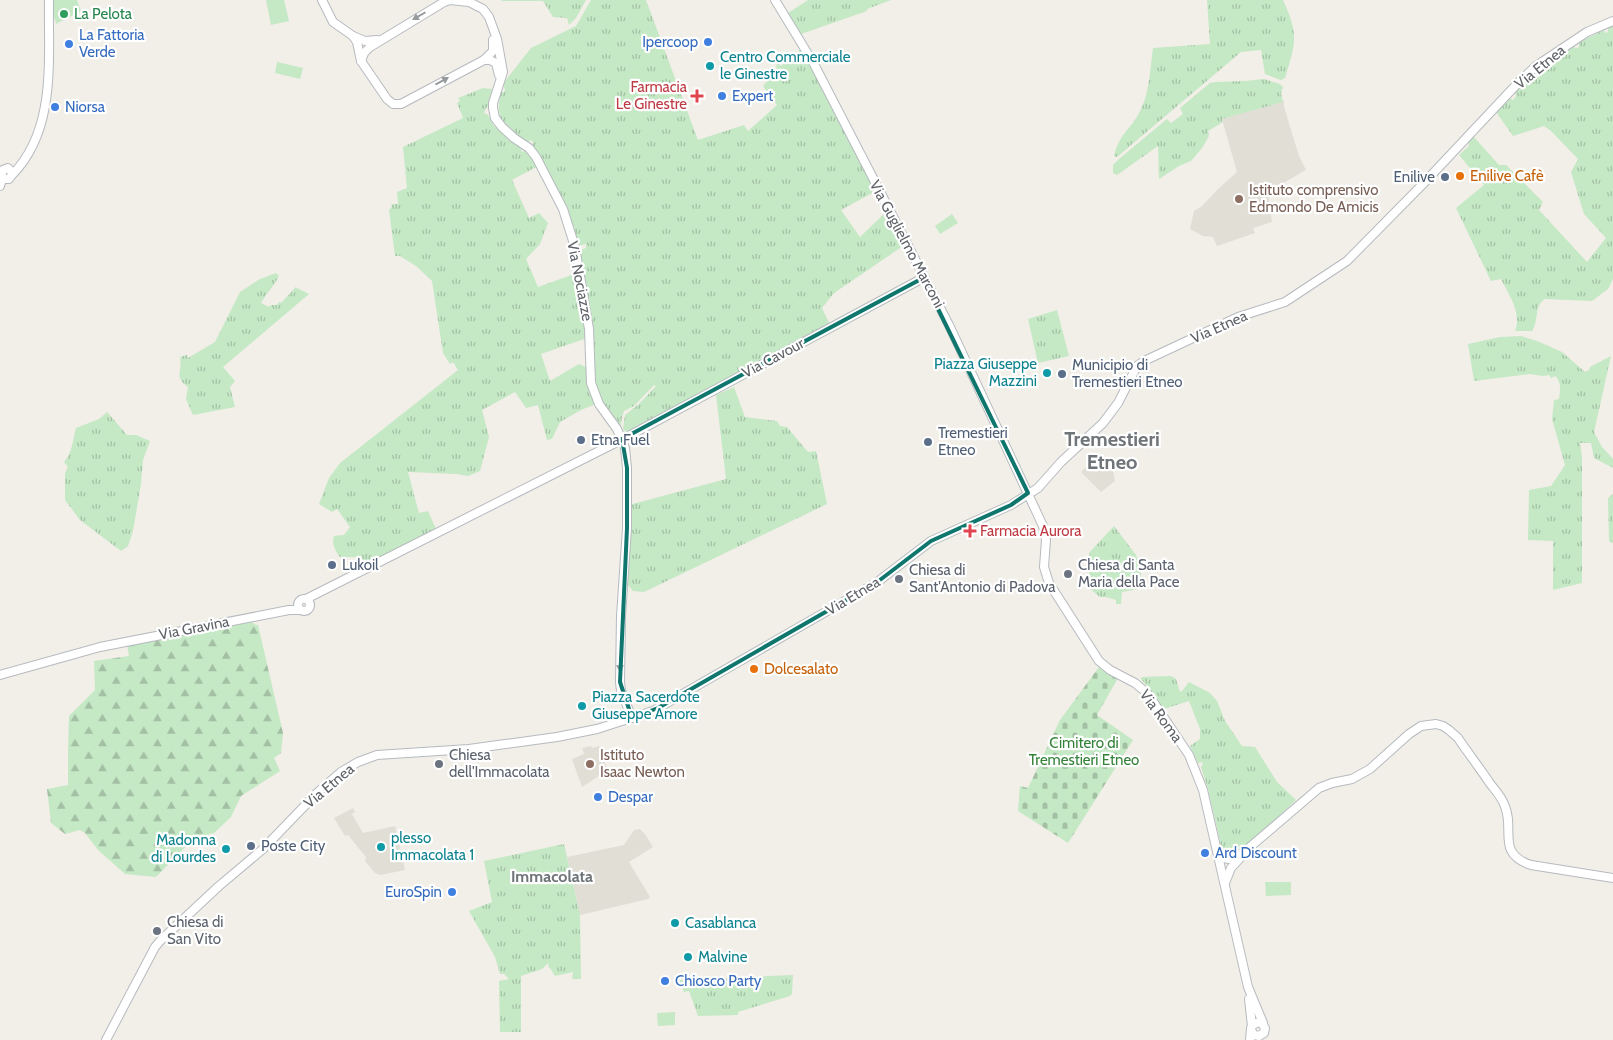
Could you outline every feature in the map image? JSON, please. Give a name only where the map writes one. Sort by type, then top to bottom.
[{"type":"main road","points":[[5,173],[26,158],[42,122],[47,96],[49,0]]},
{"type":"main road","points":[[322,0],[333,22],[353,36],[365,41],[380,39]]},
{"type":"main road","name":"Via Nociazze","points":[[363,64],[366,50],[380,39],[450,0],[469,2],[483,9],[489,17],[497,39],[503,69],[503,77],[498,87],[493,108],[495,118],[514,138],[533,152],[566,216],[575,247],[586,312],[590,344],[591,383],[599,404],[622,439],[625,448],[627,528],[621,616],[621,691],[632,718]]},
{"type":"main road","name":"Via Guglielmo Marconi","points":[[775,0],[814,64],[956,340],[1028,494]]},
{"type":"main road","name":"Via Etnea","points":[[106,1040],[160,940],[262,849],[317,793],[342,772],[358,762],[377,755],[428,753],[490,747],[597,729],[653,711],[876,584],[930,541],[1011,505],[1038,488],[1061,462],[1103,423],[1118,403],[1137,366],[1238,317],[1285,302],[1347,261],[1536,66],[1587,32],[1613,21]]},
{"type":"main road","points":[[353,36],[359,48],[363,64],[378,86],[390,102],[401,104],[484,60],[493,51],[493,30]]},
{"type":"main road","points":[[484,60],[490,60],[496,64],[499,72],[498,87]]},
{"type":"main road","name":"Via Cavour","points":[[298,607],[304,612],[307,610],[308,602],[364,573],[380,562],[596,452],[620,443],[622,439],[923,278]]},
{"type":"main road","name":"Via Roma","points":[[1028,494],[1046,535],[1044,567],[1049,583],[1094,655],[1110,670],[1141,687],[1148,694],[1190,755],[1202,790],[1248,987]]},
{"type":"main road","name":"Via Gravina","points":[[0,675],[100,647],[298,607]]},
{"type":"main road","points":[[1220,864],[1250,847],[1319,788],[1352,779],[1370,768],[1421,726],[1436,724],[1449,730],[1458,738],[1504,802],[1509,846],[1515,857],[1531,865],[1613,878]]},
{"type":"main road","points":[[1225,883],[1231,868],[1250,847]]},
{"type":"main road","points":[[1220,864],[1231,868]]},
{"type":"main road","points":[[1248,987],[1265,1031],[1264,1034],[1257,1038],[1251,1028]]},
{"type":"main road","points":[[1248,987],[1250,1040]]},
{"type":"main road","points":[[1251,1028],[1258,1022],[1263,1024]]},
{"type":"highlighted area","points":[[923,278],[1028,493],[1011,505],[931,541],[876,583],[658,708],[632,718],[620,682],[627,528],[627,468],[622,439]]},
{"type":"shaded area","points":[[1284,101],[1284,107],[1299,156],[1306,170],[1268,192],[1272,222],[1253,228],[1255,233],[1217,246],[1213,237],[1203,236],[1190,229],[1194,211],[1202,206],[1237,172],[1222,119]]},
{"type":"shaded area","points":[[1097,457],[1100,461],[1105,457],[1113,470],[1115,481],[1101,492],[1081,472]]},
{"type":"shaded area","name":"Istituto Isaac Newton","points":[[591,746],[592,748],[600,746],[601,754],[608,770],[582,787],[572,759],[584,754],[582,748]]},
{"type":"shaded area","points":[[353,808],[355,812],[352,814],[363,833],[395,826],[405,870],[380,875],[375,873],[365,861],[366,857],[348,835],[345,836],[334,818]]},
{"type":"shaded area","points":[[640,829],[653,847],[629,862],[650,897],[580,915],[567,857],[624,845],[634,830]]},
{"type":"green space","name":"La Pelota","points":[[52,0],[77,0],[81,11],[56,24],[52,16]]},
{"type":"green space","points":[[266,0],[284,0],[289,21],[271,25]]},
{"type":"green space","points":[[502,0],[586,0],[576,18],[569,25],[567,18],[553,17],[543,1]]},
{"type":"green space","points":[[591,0],[646,0],[698,140],[744,125],[748,131],[777,105],[763,86],[776,72],[777,62],[781,66],[801,49],[836,113],[834,115],[838,117],[876,191],[841,210],[860,237],[886,212],[903,246],[834,293],[822,308],[829,323],[702,393],[700,392],[697,396],[626,432],[623,429],[625,415],[639,404],[656,386],[654,385],[634,406],[624,411],[620,429],[609,415],[596,390],[578,251],[586,248],[586,244],[577,246],[573,231],[575,228],[571,225],[530,147],[533,143],[532,140],[525,143],[512,132],[503,122],[499,110],[501,92],[504,92],[503,86],[505,81],[531,48],[576,26]]},
{"type":"green space","points":[[808,0],[891,0],[867,9],[867,11],[801,34],[788,13]]},
{"type":"green space","points":[[1207,0],[1283,0],[1294,31],[1292,56],[1285,78],[1281,80],[1265,74],[1261,50],[1241,52],[1117,157],[1114,156],[1119,142],[1138,116],[1144,102],[1153,48],[1210,44]]},
{"type":"green space","points":[[1613,26],[1613,279],[1608,289],[1592,301],[1545,299],[1539,305],[1532,331],[1515,331],[1517,318],[1511,298],[1501,279],[1491,281],[1456,208],[1484,185],[1459,155],[1469,146],[1468,142],[1473,136],[1499,165],[1506,165],[1543,202],[1539,210],[1587,262],[1606,238],[1584,214],[1571,172],[1578,159],[1544,126],[1513,136],[1496,112],[1509,98],[1513,100],[1516,96],[1515,92],[1546,65],[1550,66],[1553,64],[1553,59],[1573,47],[1579,47],[1579,42],[1604,30],[1605,33],[1608,32],[1608,28]]},
{"type":"green space","points":[[277,62],[303,68],[300,79],[275,73]]},
{"type":"green space","points":[[1264,79],[1280,84],[1283,87],[1281,93],[1283,102],[1222,119],[1223,122],[1208,131],[1209,136],[1191,161],[1179,166],[1159,179],[1158,146],[1117,175],[1113,173],[1113,165],[1119,159],[1167,119],[1171,123],[1183,114],[1180,108],[1210,83]]},
{"type":"green space","points":[[483,88],[492,89],[488,106],[484,113],[488,115],[494,126],[522,148],[522,152],[527,150],[538,166],[512,180],[529,218],[539,213],[548,223],[540,244],[526,259],[538,287],[577,273],[584,314],[581,316],[585,320],[587,338],[541,354],[550,381],[579,364],[588,368],[596,404],[560,422],[552,439],[547,440],[538,405],[526,408],[515,392],[482,410],[489,437],[480,471],[468,476],[408,472],[419,513],[428,511],[436,529],[361,568],[356,557],[340,557],[334,547],[334,536],[344,535],[350,527],[337,509],[332,512],[319,504],[329,478],[340,463],[458,370],[453,362],[450,364],[443,353],[432,281],[416,266],[400,256],[395,256],[389,210],[392,207],[391,204],[398,204],[397,192],[407,188],[403,147],[463,118],[457,103],[460,101],[458,98]]},
{"type":"green space","points":[[952,214],[958,223],[940,234],[935,226]]},
{"type":"green space","points":[[276,273],[279,276],[261,303],[269,307],[277,305],[295,287],[309,294],[223,367],[235,381],[230,387],[235,407],[193,415],[186,399],[188,387],[180,377],[180,357],[187,355],[188,358],[215,342],[240,292],[260,279]]},
{"type":"green space","points":[[1057,310],[1069,356],[1038,363],[1028,319]]},
{"type":"green space","points":[[1521,336],[1562,352],[1585,372],[1590,367],[1611,356],[1594,432],[1602,447],[1613,459],[1613,468],[1594,458],[1591,443],[1580,443],[1582,457],[1582,583],[1553,590],[1553,541],[1528,540],[1529,490],[1551,486],[1565,465],[1552,419],[1554,400],[1559,399],[1559,381],[1555,376],[1551,378],[1549,375],[1530,374],[1474,381],[1468,344],[1500,337]]},
{"type":"green space","points":[[734,387],[745,417],[777,421],[780,426],[787,427],[808,452],[816,451],[827,504],[644,592],[633,591],[628,585],[627,580],[629,505],[726,479],[716,395]]},
{"type":"green space","points":[[107,412],[127,435],[136,435],[150,441],[143,460],[133,531],[128,546],[121,551],[80,520],[65,500],[65,473],[68,467],[64,462],[71,451],[76,428],[99,419]]},
{"type":"green space","points":[[1613,494],[1613,543],[1609,541],[1608,498]]},
{"type":"green space","points":[[1114,526],[1136,555],[1141,572],[1139,589],[1122,592],[1121,604],[1116,604],[1116,600],[1100,597],[1089,588],[1089,553]]},
{"type":"green space","points":[[250,621],[258,625],[283,733],[281,753],[274,758],[280,771],[241,796],[231,817],[214,833],[194,838],[156,877],[125,874],[98,850],[85,833],[80,830],[65,834],[51,823],[47,789],[68,785],[69,716],[95,690],[94,661],[129,656],[127,644]]},
{"type":"green space","name":"Cimitero di Tremestieri Etneo","points":[[1099,667],[1118,678],[1097,715],[1133,740],[1068,843],[1018,811],[1020,786],[1028,788],[1060,720]]},
{"type":"green space","points":[[1171,676],[1176,679],[1180,692],[1189,682],[1210,693],[1217,701],[1225,721],[1242,746],[1255,747],[1277,782],[1296,800],[1242,850],[1232,856],[1223,854],[1201,767],[1203,764],[1202,762],[1198,763],[1190,746],[1200,739],[1200,729],[1189,701],[1164,709],[1141,679],[1142,677]]},
{"type":"green space","points":[[564,844],[580,915],[581,979],[572,979],[573,972],[555,976],[548,963],[542,969],[521,976],[521,1032],[500,1032],[499,981],[509,979],[504,974],[500,974],[495,957],[469,911],[492,902],[484,861]]},
{"type":"green space","points":[[1265,882],[1291,882],[1291,895],[1266,896]]},
{"type":"green space","points":[[793,975],[792,994],[790,996],[738,1012],[738,1015],[698,1016],[689,991],[684,992],[679,980]]},
{"type":"green space","points":[[675,1012],[675,1025],[658,1026],[657,1013]]},
{"type":"place","name":"La Pelota","points":[[64,14]]},
{"type":"place","name":"Ipercoop","points":[[708,42]]},
{"type":"place","name":"La Fattoria Verde","points":[[69,44]]},
{"type":"place","name":"Centro Commerciale le Ginestre","points":[[710,66]]},
{"type":"place","name":"Farmacia Le Ginestre","points":[[697,96]]},
{"type":"place","name":"Expert","points":[[722,96]]},
{"type":"place","name":"Niorsa","points":[[55,107]]},
{"type":"place","name":"Enilive Cafè","points":[[1460,176]]},
{"type":"place","name":"Enilive","points":[[1445,177]]},
{"type":"place","name":"Istituto comprensivo Edmondo De Amicis","points":[[1239,199]]},
{"type":"place","name":"Piazza Giuseppe Mazzini","points":[[1047,373]]},
{"type":"place","name":"Municipio di Tremestieri Etneo","points":[[1062,374]]},
{"type":"place","name":"Etna Fuel","points":[[581,440]]},
{"type":"place","name":"Tremestieri Etneo","points":[[928,442]]},
{"type":"place","name":"Farmacia Aurora","points":[[970,531]]},
{"type":"place","name":"Lukoil","points":[[332,565]]},
{"type":"place","name":"Chiesa di Santa Maria della Pace","points":[[1068,574]]},
{"type":"place","name":"Chiesa di Sant'Antonio di Padova","points":[[899,579]]},
{"type":"place","name":"Dolcesalato","points":[[754,669]]},
{"type":"place","name":"Piazza Sacerdote Giuseppe Amore","points":[[582,706]]},
{"type":"place","name":"Chiesa dell'Immacolata","points":[[439,764]]},
{"type":"place","name":"Istituto Isaac Newton","points":[[590,764]]},
{"type":"place","name":"Despar","points":[[598,797]]},
{"type":"place","name":"Poste City","points":[[251,846]]},
{"type":"place","name":"plesso Immacolata 1","points":[[381,847]]},
{"type":"place","name":"Madonna di Lourdes","points":[[226,849]]},
{"type":"place","name":"Ard Discount","points":[[1205,853]]},
{"type":"place","name":"EuroSpin","points":[[452,892]]},
{"type":"place","name":"Casablanca","points":[[675,923]]},
{"type":"place","name":"Chiesa di San Vito","points":[[157,931]]},
{"type":"place","name":"Malvine","points":[[688,957]]},
{"type":"place","name":"Chiosco Party","points":[[665,981]]},
{"type":"district","name":"Tremestieri Etneo","points":[[1112,450]]},
{"type":"district","name":"Immacolata","points":[[552,876]]}]
